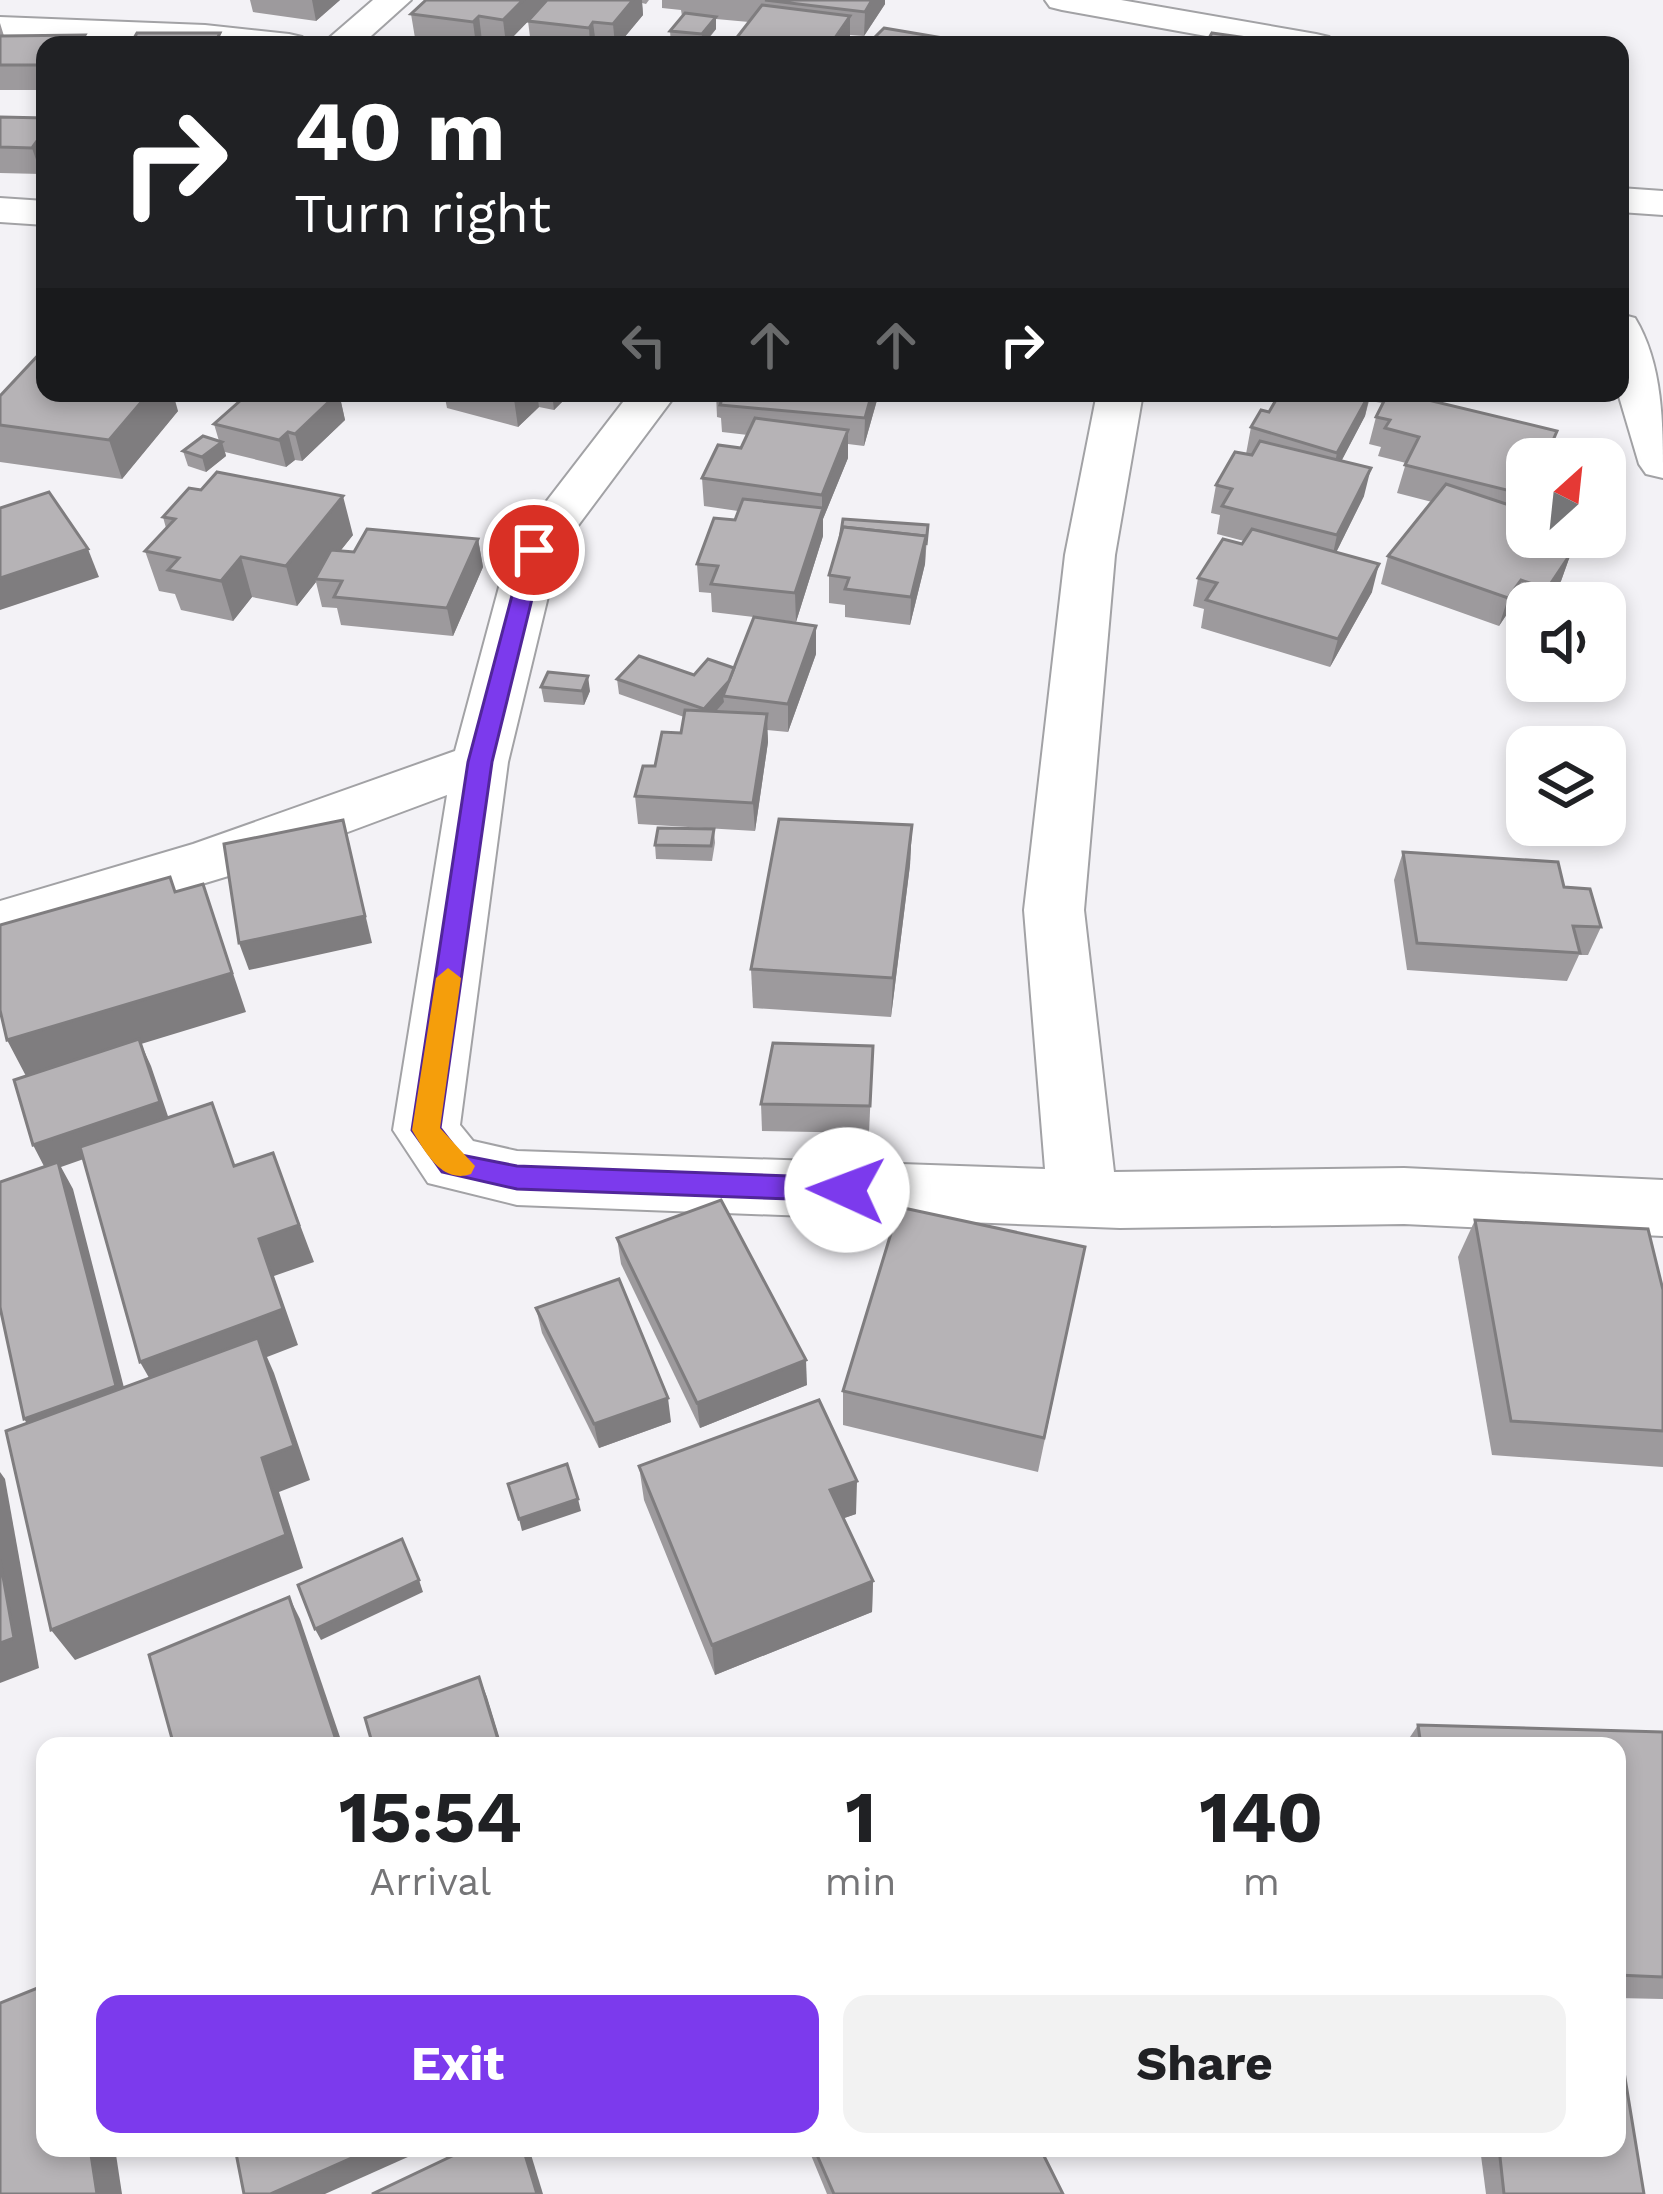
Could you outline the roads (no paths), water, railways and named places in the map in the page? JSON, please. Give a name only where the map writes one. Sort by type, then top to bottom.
[{"type":"street","points":[[350,36],[394,0]]},
{"type":"street","points":[[1062,0],[1275,36]]},
{"type":"street","points":[[1217,0],[1243,29]]},
{"type":"street","points":[[0,28],[205,36]]},
{"type":"street","points":[[1629,200],[1663,202]]},
{"type":"street","points":[[0,210],[36,212]]},
{"type":"street","points":[[1629,356],[1663,464]]},
{"type":"street","points":[[647,402],[534,550],[480,762],[426,1130],[452,1164],[517,1178],[1082,1198],[1404,1196],[1663,1208]]},
{"type":"street","points":[[1082,1198],[1054,910],[1082,621],[1118,402]]},
{"type":"street","points":[[0,923],[214,859],[480,762]]}]
